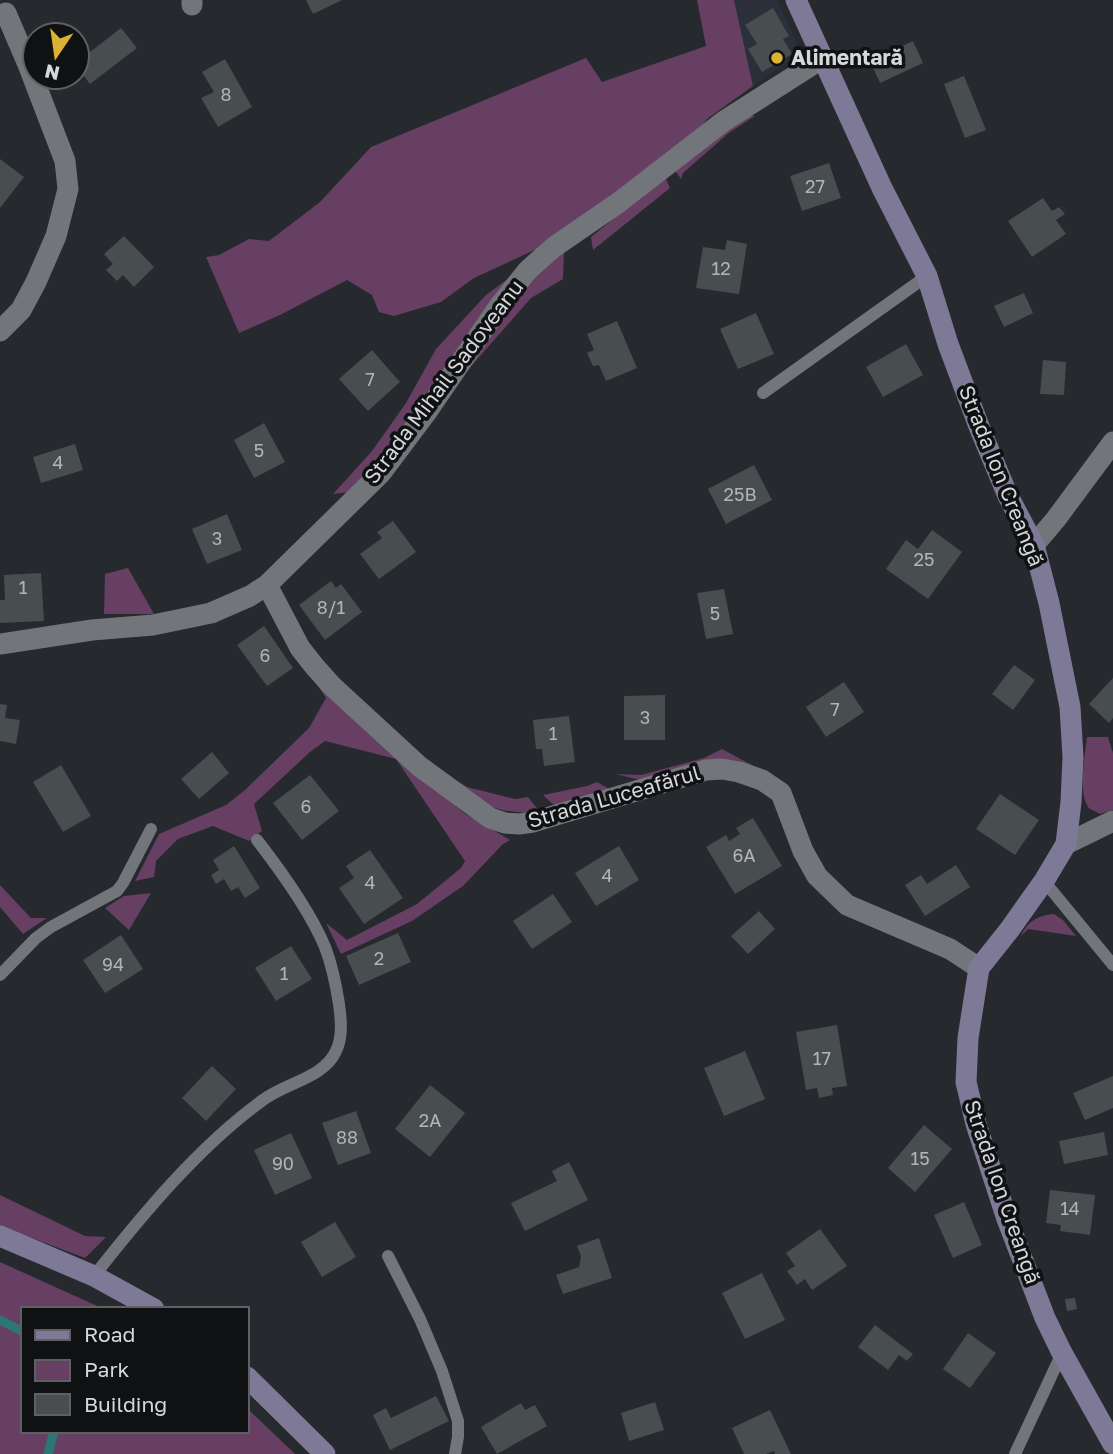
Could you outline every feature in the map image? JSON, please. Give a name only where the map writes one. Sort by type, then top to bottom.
[{"type":"street","name":"Strada Ion Creangă","points":[[796,0],[882,188],[927,276],[948,344],[980,429],[1008,496],[1034,545],[1049,603],[1070,707],[1073,768],[1066,844],[1044,881],[979,968],[968,1038],[966,1082],[976,1124],[1007,1219],[1045,1318],[1113,1444]]},
{"type":"street","points":[[0,331],[21,310],[36,282],[56,236],[68,189],[65,162],[6,13]]},
{"type":"street","name":"Strada Mihail Sadoveanu","points":[[0,644],[92,630],[153,625],[199,615],[250,596],[267,584],[381,473],[426,414],[500,305],[528,270],[554,247],[618,203],[724,121],[823,58]]},
{"type":"street","points":[[1034,545],[1113,442]]},
{"type":"street","name":"Strada Luceafărul","points":[[267,584],[300,648],[332,686],[419,766],[489,818],[505,823],[533,822],[706,771],[722,769],[762,779],[781,793],[803,851],[817,876],[847,905],[950,949],[979,968]]},
{"type":"street","points":[[1066,844],[1113,821]]},
{"type":"street","points":[[0,1236],[94,1276],[150,1307]]},
{"type":"street","points":[[248,1378],[325,1454]]},
{"type":"lane","points":[[763,393],[927,276]]},
{"type":"lane","points":[[0,975],[36,938],[51,927],[117,891],[151,829]]},
{"type":"lane","points":[[94,1276],[131,1229],[221,1134],[264,1098],[314,1073],[331,1061],[338,1048],[341,1033],[340,1012],[325,947],[305,910],[257,840]]},
{"type":"lane","points":[[1044,881],[1113,965]]},
{"type":"lane","points":[[388,1256],[420,1319],[442,1371],[458,1421],[455,1454]]},
{"type":"lane","points":[[1015,1454],[1062,1353]]},
{"type":"shaded area","points":[[734,0],[777,0],[797,42],[795,57],[753,86]]},
{"type":"green space","points":[[697,0],[734,0],[753,86],[707,119],[698,131],[593,213],[539,248],[474,278],[441,302],[394,316],[379,312],[372,295],[347,280],[239,333],[206,257],[219,255],[249,239],[269,241],[320,202],[371,147],[586,58],[602,82],[706,46]]},
{"type":"green space","points":[[748,114],[755,116],[730,132],[683,173],[681,179],[674,169]]},
{"type":"green space","points":[[665,177],[670,188],[593,250],[591,237]]},
{"type":"green space","points":[[564,249],[563,279],[531,298],[459,380],[528,282]]},
{"type":"green space","points":[[525,266],[444,370],[371,473],[350,492],[333,494],[372,451],[406,403],[436,349],[486,295]]},
{"type":"green space","points":[[128,568],[154,614],[104,614],[105,574]]},
{"type":"green space","points":[[303,663],[401,759],[464,813],[510,840],[463,886],[412,921],[341,954],[326,923],[347,940],[417,904],[461,868],[465,861],[396,759],[325,741],[254,804],[262,831],[249,841],[213,826],[178,839],[156,861],[154,877],[135,881],[159,834],[226,805],[309,728],[326,698]]},
{"type":"green space","points":[[1087,737],[1108,737],[1113,753],[1113,810],[1100,814],[1090,809],[1084,795]]},
{"type":"green space","points":[[722,749],[763,771],[645,781],[615,774],[641,775],[704,758]]},
{"type":"green space","points":[[441,771],[467,787],[515,799],[528,797],[540,812],[497,809],[464,791]]},
{"type":"green space","points":[[597,782],[611,790],[556,807],[543,795],[587,786]]},
{"type":"green space","points":[[0,885],[31,918],[47,918],[23,934],[0,907]]},
{"type":"green space","points":[[151,893],[129,930],[105,908],[124,896]]},
{"type":"green space","points":[[1054,914],[1063,920],[1076,936],[1028,929],[1021,936],[1034,920]]},
{"type":"green space","points":[[0,1195],[85,1236],[106,1237],[85,1258],[0,1226]]},
{"type":"green space","points":[[0,1262],[100,1307],[21,1307],[21,1433],[248,1433],[248,1409],[295,1454],[0,1454]]},
{"type":"building","points":[[306,0],[342,0],[313,14]]},
{"type":"building","points":[[773,8],[789,36],[783,39],[792,54],[762,72],[748,49],[757,44],[745,25]]},
{"type":"building","points":[[121,28],[137,48],[91,83],[91,51]]},
{"type":"building","points":[[913,41],[923,63],[880,83],[870,61]]},
{"type":"building","points":[[225,59],[252,107],[218,127],[201,98],[214,92],[202,72]]},
{"type":"building","points":[[964,76],[986,130],[965,138],[944,84]]},
{"type":"building","points":[[0,159],[24,177],[0,208]]},
{"type":"building","points":[[829,163],[841,198],[802,211],[790,176]]},
{"type":"building","points":[[1043,198],[1052,211],[1059,207],[1065,214],[1056,220],[1066,234],[1032,257],[1008,221]]},
{"type":"building","points":[[124,236],[154,267],[134,287],[123,275],[117,281],[106,270],[113,264],[104,254]]},
{"type":"building","points":[[727,240],[747,244],[739,294],[696,288],[703,247],[725,250]]},
{"type":"building","points":[[1024,293],[1033,313],[1004,327],[994,306]]},
{"type":"building","points":[[756,313],[774,354],[738,369],[720,329]]},
{"type":"building","points":[[617,321],[637,368],[606,381],[599,365],[593,366],[587,353],[594,350],[587,334]]},
{"type":"building","points":[[906,344],[923,375],[883,397],[866,367]]},
{"type":"building","points":[[372,350],[400,382],[368,411],[339,379]]},
{"type":"building","points":[[1043,360],[1066,362],[1064,395],[1040,394]]},
{"type":"building","points":[[264,423],[285,462],[254,478],[234,440]]},
{"type":"building","points":[[75,444],[83,470],[41,483],[33,457]]},
{"type":"building","points":[[754,465],[772,500],[726,524],[708,489]]},
{"type":"building","points":[[227,514],[242,550],[207,564],[192,529]]},
{"type":"building","points":[[393,521],[416,552],[379,579],[360,554],[382,538],[377,532]]},
{"type":"building","points":[[932,530],[962,552],[928,599],[886,569],[906,540],[918,549]]},
{"type":"building","points":[[41,573],[44,621],[0,623],[0,600],[5,600],[4,575]]},
{"type":"building","points":[[331,581],[336,588],[341,584],[362,612],[325,640],[299,605]]},
{"type":"building","points":[[724,589],[733,634],[706,639],[697,593]]},
{"type":"building","points":[[264,626],[293,668],[267,686],[237,645]]},
{"type":"building","points":[[1014,665],[1035,680],[1013,710],[992,694]]},
{"type":"building","points":[[1113,678],[1113,718],[1109,723],[1089,704]]},
{"type":"building","points":[[844,682],[864,712],[826,737],[806,707]]},
{"type":"building","points":[[665,695],[665,740],[624,740],[624,696]]},
{"type":"building","points":[[0,704],[7,705],[5,718],[20,720],[16,744],[0,741]]},
{"type":"building","points":[[569,716],[575,762],[544,766],[542,749],[536,749],[533,720]]},
{"type":"building","points":[[212,752],[229,773],[199,799],[181,779]]},
{"type":"building","points":[[61,765],[91,816],[63,832],[33,782]]},
{"type":"building","points":[[310,775],[339,811],[302,840],[273,803]]},
{"type":"building","points":[[1000,794],[1039,820],[1015,855],[976,829]]},
{"type":"building","points":[[753,818],[782,866],[735,894],[706,847],[726,835],[729,841],[740,834],[736,828]]},
{"type":"building","points":[[234,846],[260,888],[245,898],[238,887],[231,891],[224,879],[216,884],[211,875],[219,870],[213,860]]},
{"type":"building","points":[[619,846],[639,880],[596,906],[575,873]]},
{"type":"building","points":[[370,850],[403,898],[364,924],[339,888],[354,878],[346,866]]},
{"type":"building","points":[[956,865],[970,887],[925,916],[905,885],[921,875],[927,884]]},
{"type":"building","points":[[553,894],[572,922],[532,949],[513,921]]},
{"type":"building","points":[[759,911],[775,929],[748,954],[731,936]]},
{"type":"building","points":[[398,933],[411,962],[359,985],[346,956]]},
{"type":"building","points":[[121,935],[143,969],[105,993],[83,960]]},
{"type":"building","points":[[291,946],[312,979],[276,1001],[255,968]]},
{"type":"building","points":[[837,1025],[847,1086],[832,1088],[833,1095],[819,1098],[817,1088],[806,1090],[796,1032]]},
{"type":"building","points":[[745,1051],[765,1099],[724,1116],[704,1068]]},
{"type":"building","points":[[212,1066],[236,1089],[206,1121],[182,1098]]},
{"type":"building","points":[[1113,1076],[1113,1108],[1085,1120],[1073,1093]]},
{"type":"building","points":[[430,1085],[465,1113],[430,1157],[395,1129]]},
{"type":"building","points":[[356,1111],[371,1153],[338,1165],[322,1123]]},
{"type":"building","points":[[924,1125],[952,1149],[915,1192],[888,1168]]},
{"type":"building","points":[[1104,1132],[1108,1155],[1064,1164],[1059,1141]]},
{"type":"building","points":[[291,1133],[312,1178],[275,1195],[254,1150]]},
{"type":"building","points":[[569,1162],[588,1200],[525,1231],[511,1203],[557,1181],[552,1171]]},
{"type":"building","points":[[1050,1190],[1095,1195],[1090,1235],[1060,1231],[1061,1225],[1046,1223]]},
{"type":"building","points":[[964,1202],[982,1245],[953,1258],[934,1215]]},
{"type":"building","points":[[335,1222],[356,1257],[322,1277],[301,1242]]},
{"type":"building","points":[[820,1229],[847,1266],[812,1290],[805,1279],[797,1285],[787,1271],[795,1266],[786,1253]]},
{"type":"building","points":[[599,1238],[612,1278],[563,1294],[556,1275],[579,1267],[581,1256],[577,1246]]},
{"type":"building","points":[[762,1273],[785,1320],[745,1339],[722,1293]]},
{"type":"building","points":[[1075,1298],[1077,1309],[1067,1311],[1065,1299]]},
{"type":"building","points":[[875,1325],[913,1354],[907,1361],[899,1355],[888,1370],[858,1347]]},
{"type":"building","points":[[968,1333],[996,1353],[970,1388],[943,1369]]},
{"type":"building","points":[[436,1396],[449,1421],[390,1450],[373,1415],[386,1408],[391,1418]]},
{"type":"building","points":[[655,1402],[664,1430],[629,1441],[621,1413]]},
{"type":"building","points":[[521,1403],[525,1410],[535,1405],[547,1426],[497,1454],[481,1427]]},
{"type":"building","points":[[770,1410],[791,1454],[775,1454],[774,1451],[766,1454],[744,1454],[732,1428]]},
{"type":"waterway","points":[[0,1320],[21,1331]]},
{"type":"waterway","points":[[48,1454],[53,1433]]},
{"type":"place","name":"Alimentară","points":[[777,58]]}]
